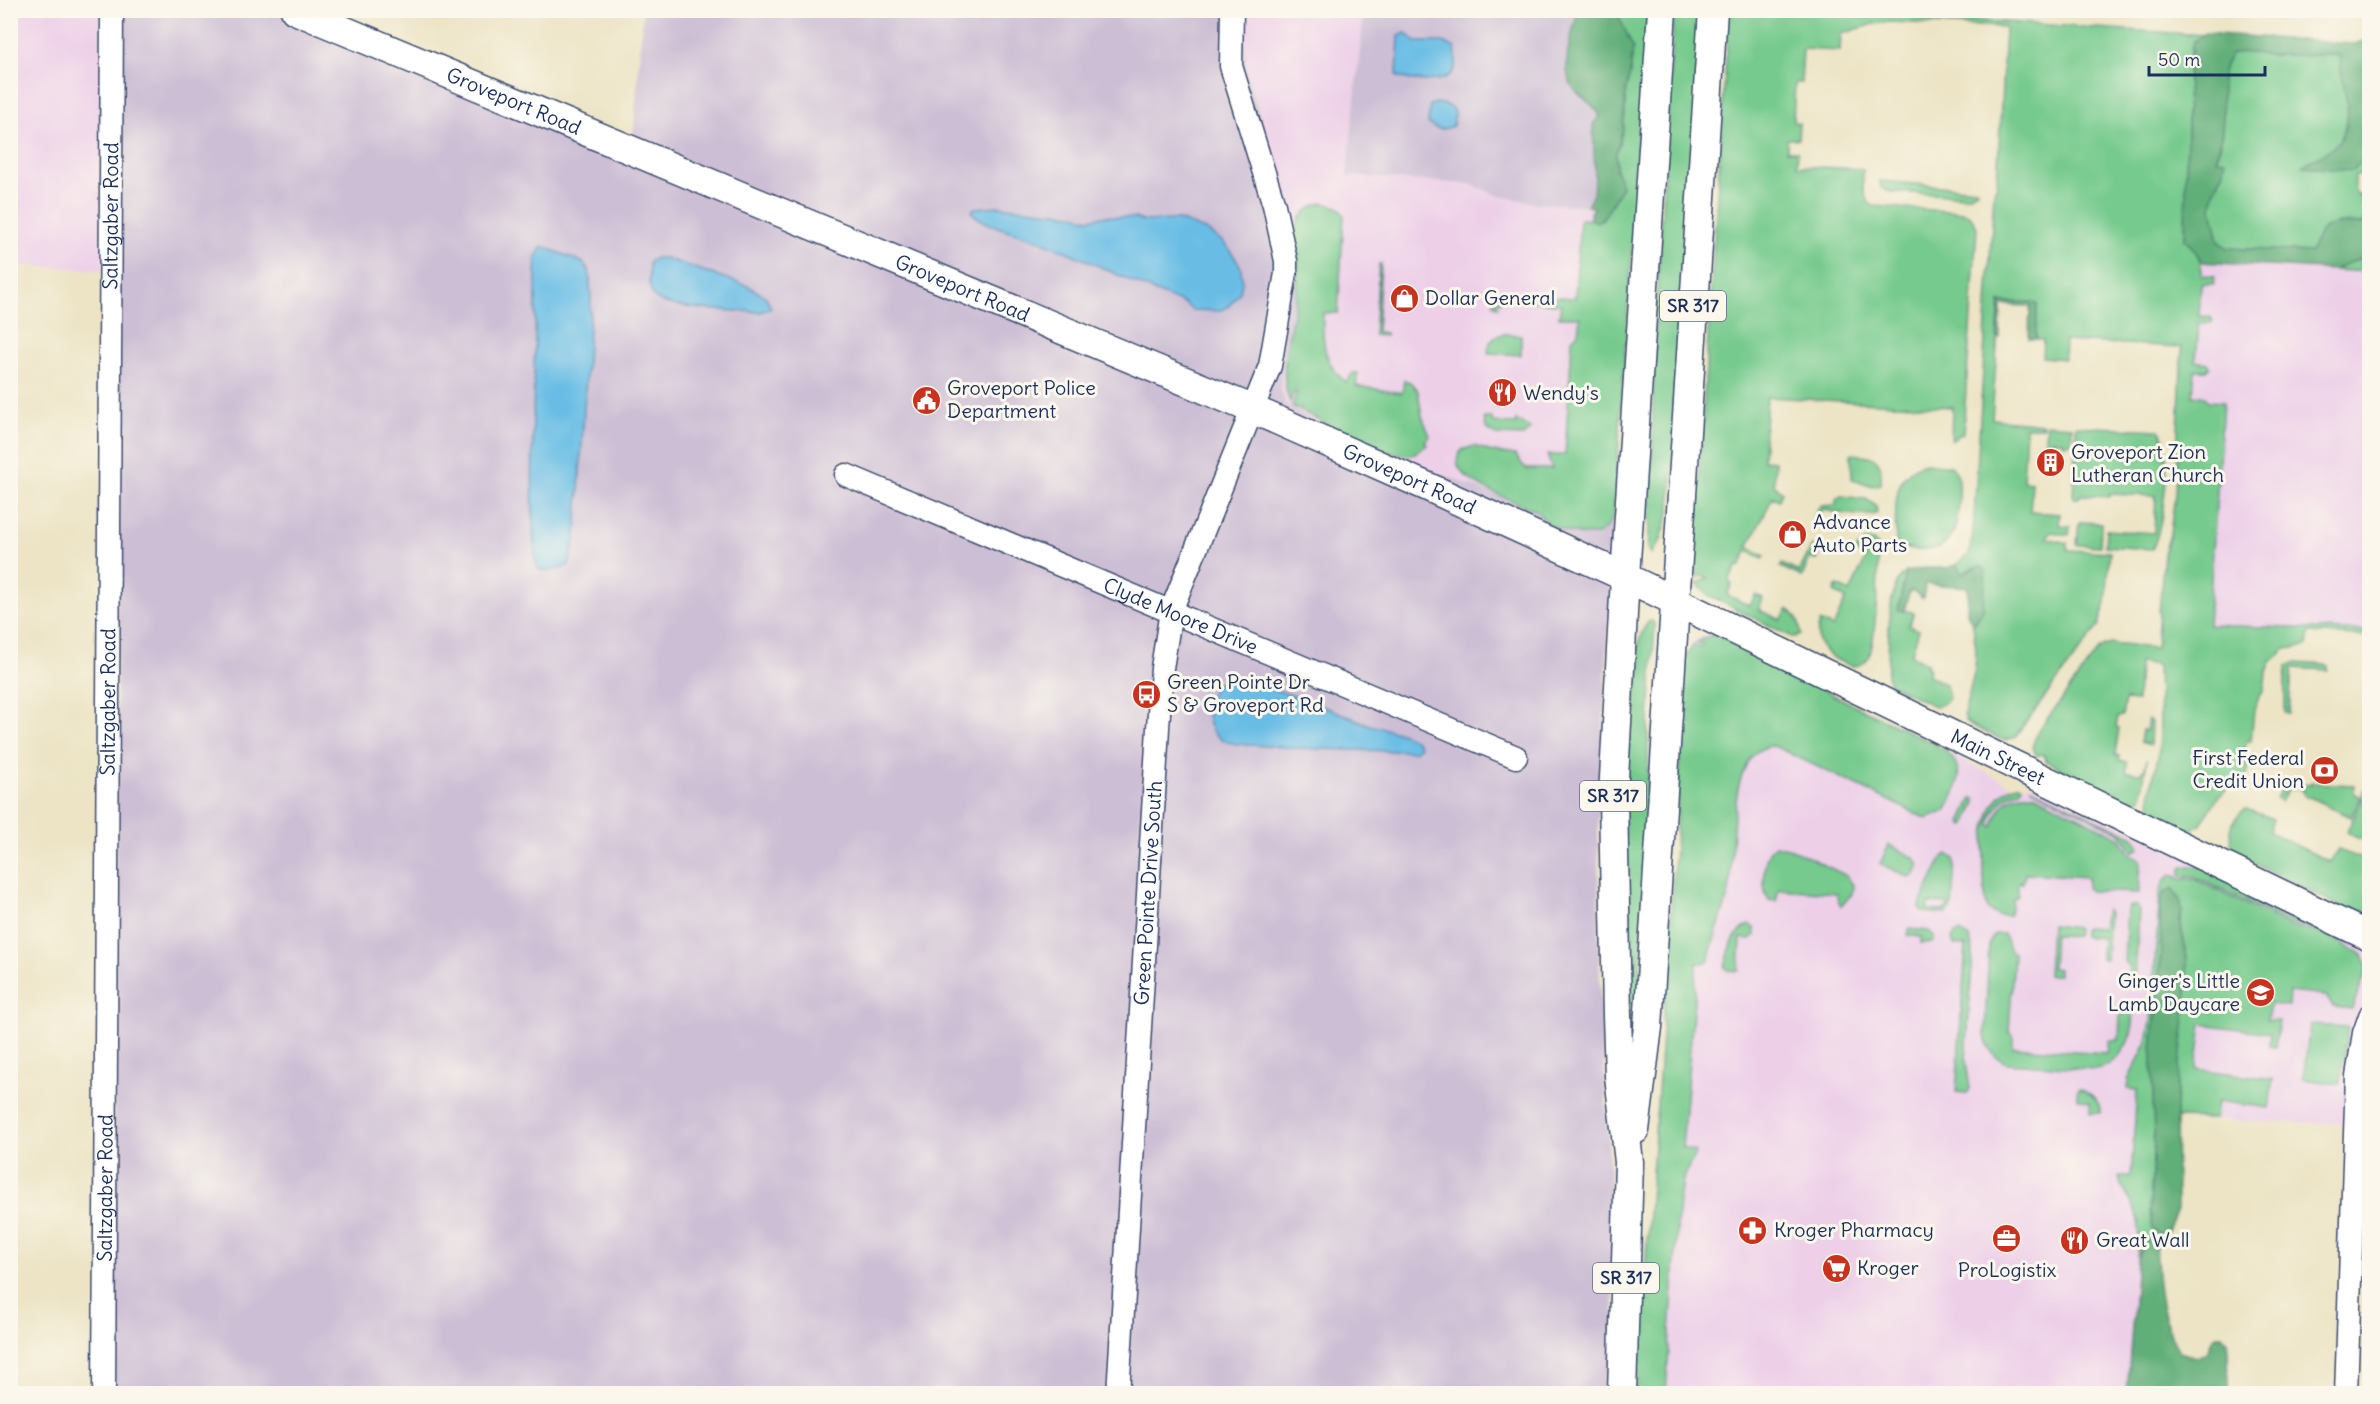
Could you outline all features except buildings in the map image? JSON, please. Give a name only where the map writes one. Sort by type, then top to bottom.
[{"type":"main road","name":"Groveport Road","points":[[295,10],[769,210],[1252,408],[1625,577]]},
{"type":"main road","name":"SR 317","points":[[1622,1394],[1629,1162],[1619,1076],[1613,855],[1614,784],[1625,577],[1662,10]]},
{"type":"main road","name":"SR 317","points":[[1629,1162],[1640,1101],[1648,1027],[1713,10]]},
{"type":"main road","name":"Main Street","points":[[1625,577],[2370,937]]},
{"type":"street","name":"Saltzgaber Road","points":[[104,1394],[112,10]]},
{"type":"street","name":"Green Pointe Drive South","points":[[1118,1394],[1162,668],[1171,611],[1270,366],[1286,273],[1286,261],[1264,170],[1231,66],[1232,10]]},
{"type":"street","name":"Clyde Moore Drive","points":[[846,475],[1516,757]]},
{"type":"street","points":[[2346,1394],[2357,1076],[2364,1033],[2370,1016]]},
{"type":"shaded area","points":[[10,11],[101,11],[103,270],[11,265]]},
{"type":"shaded area","points":[[120,11],[297,11],[632,151],[643,11],[1241,11],[1248,77],[1295,231],[1298,260],[1296,302],[1281,372],[1281,388],[1286,404],[1314,422],[1404,460],[1538,511],[1550,526],[1608,526],[1614,515],[1598,827],[1599,957],[1613,1243],[1614,1391],[1636,1393],[113,1393]]},
{"type":"shaded area","points":[[1241,11],[1364,11],[1347,176],[1470,184],[1496,195],[1535,203],[1634,211],[1614,515],[1579,535],[1510,500],[1404,460],[1314,422],[1286,404],[1281,388],[1281,372],[1287,348],[1295,231],[1248,77]]},
{"type":"shaded area","points":[[1364,11],[1578,11],[1572,35],[1573,88],[1597,109],[1600,116],[1593,124],[1595,177],[1593,193],[1587,206],[1535,203],[1496,195],[1470,184],[1347,176]]},
{"type":"shaded area","points":[[2202,262],[2369,272],[2369,631],[2208,626],[2223,402],[2208,401],[2193,395],[2195,370],[2207,370],[2209,364],[2196,361],[2199,322],[2211,323],[2210,317],[2199,317],[2201,284],[2213,285],[2201,275]]},
{"type":"shaded area","points":[[1713,632],[2015,787],[2030,784],[2369,937],[2369,1016],[2356,1124],[2147,1118],[2127,1393],[1636,1393],[1673,885],[1686,658],[1693,640]]},
{"type":"green space","points":[[1616,10],[1633,48],[1626,90],[1623,129],[1616,152],[1616,169],[1622,186],[1606,214],[1597,222],[1590,219],[1590,213],[1594,207],[1587,206],[1593,193],[1595,177],[1593,124],[1600,116],[1569,81],[1567,61],[1578,11]]},
{"type":"green space","points":[[1616,11],[1648,11],[1614,515],[1608,526],[1597,535],[1591,535],[1568,532],[1552,526],[1535,510],[1484,488],[1461,470],[1457,460],[1462,450],[1474,446],[1492,452],[1515,455],[1526,469],[1552,469],[1547,455],[1565,455],[1572,339],[1578,333],[1580,317],[1559,317],[1561,304],[1542,303],[1542,296],[1575,298],[1580,219],[1602,220],[1622,186],[1616,169],[1616,152],[1625,115],[1625,90],[1633,48]]},
{"type":"green space","points":[[1674,11],[1703,11],[1670,509],[1661,540],[1651,554],[1648,548],[1652,481],[1654,342]]},
{"type":"green space","points":[[1729,11],[1837,11],[2203,35],[2191,47],[2188,72],[2185,239],[2198,255],[2202,275],[2215,276],[2214,284],[2201,284],[2199,316],[2210,317],[2213,320],[2211,323],[2199,323],[2196,361],[2208,363],[2210,367],[2207,370],[2195,370],[2193,395],[2205,397],[2208,401],[2223,402],[2208,625],[2370,631],[2369,637],[2309,633],[2307,646],[2286,649],[2271,662],[2266,674],[2264,691],[2254,710],[2251,741],[2246,741],[2245,756],[2250,756],[2247,775],[2218,797],[2200,826],[2193,829],[2182,829],[2152,814],[2150,798],[2160,739],[2158,665],[2139,663],[2137,701],[2125,700],[2122,716],[2118,717],[2116,727],[2119,728],[2115,755],[2120,756],[2119,760],[2127,762],[2126,772],[2139,773],[2145,768],[2147,759],[2141,798],[2133,804],[2046,761],[2045,756],[2041,754],[2037,756],[2032,747],[2038,731],[2100,648],[2110,644],[2156,648],[2164,554],[2170,534],[2175,494],[2182,347],[2065,341],[2064,359],[2042,357],[2043,340],[2036,339],[2037,304],[2000,302],[1992,419],[2043,424],[2043,427],[2026,427],[2023,481],[2032,482],[2030,512],[2060,514],[2059,525],[2070,526],[2069,535],[2051,532],[2047,538],[2068,543],[2068,550],[2110,552],[2106,603],[2098,627],[2014,738],[2003,740],[1971,725],[1966,721],[1964,714],[1975,670],[1976,650],[1973,625],[1977,620],[1973,567],[1962,574],[1957,565],[1969,554],[1973,534],[1994,192],[1997,184],[2005,27],[1889,22],[1841,34],[1840,51],[1803,49],[1801,83],[1795,83],[1793,122],[1799,123],[1798,139],[1787,139],[1787,151],[1798,151],[1797,166],[1863,169],[1866,199],[1873,206],[1962,212],[1970,216],[1976,225],[1963,433],[1951,440],[1952,407],[1767,397],[1763,460],[1775,461],[1774,485],[1782,492],[1779,500],[1773,497],[1748,547],[1765,556],[1763,559],[1747,551],[1729,581],[1732,584],[1727,595],[1750,606],[1755,595],[1763,598],[1759,610],[1781,620],[1787,609],[1797,620],[1801,635],[1794,638],[1708,595],[1697,584],[1708,578],[1703,576],[1695,579],[1694,551]]},
{"type":"green space","points":[[2205,33],[2354,44],[2369,39],[2369,153],[2352,171],[2303,166],[2331,149],[2341,139],[2346,129],[2348,117],[2340,56],[2232,53],[2224,68],[2223,123],[2216,159],[2225,160],[2224,171],[2214,192],[2212,209],[2219,241],[2227,248],[2311,252],[2319,234],[2329,226],[2362,224],[2366,213],[2359,195],[2369,195],[2369,256],[2364,256],[2335,270],[2202,262],[2193,247],[2185,240],[2188,72],[2193,42]]},
{"type":"green space","points":[[2232,53],[2341,56],[2348,105],[2345,129],[2340,140],[2331,149],[2304,166],[2352,171],[2369,153],[2369,173],[2361,172],[2355,175],[2355,194],[2359,195],[2366,209],[2366,216],[2362,224],[2342,223],[2330,226],[2311,252],[2227,248],[2219,241],[2212,209],[2214,192],[2224,171],[2225,161],[2216,160],[2222,130],[2221,84],[2226,62]]},
{"type":"green space","points":[[1880,181],[1977,189],[1977,191],[1968,196],[1891,192],[1881,188]]},
{"type":"green space","points":[[1323,203],[1338,207],[1344,215],[1338,313],[1323,313],[1323,333],[1328,360],[1346,382],[1353,373],[1358,373],[1356,386],[1402,393],[1404,380],[1410,382],[1418,391],[1422,416],[1430,436],[1425,441],[1427,445],[1411,455],[1401,455],[1370,445],[1292,406],[1297,393],[1294,392],[1290,402],[1284,374],[1296,301],[1298,262],[1295,231],[1298,221],[1305,213],[1313,206]]},
{"type":"green space","points":[[2369,256],[2369,272],[2335,270],[2357,260]]},
{"type":"green space","points":[[1379,264],[1381,264],[1377,332],[1386,333],[1386,336],[1374,335]]},
{"type":"green space","points":[[1539,296],[1539,302],[1502,300],[1497,303],[1498,307],[1493,304],[1498,297],[1530,299]]},
{"type":"green space","points":[[2000,302],[2037,304],[2036,339],[2029,339],[2030,306],[2001,305],[2000,338],[1997,337]]},
{"type":"green space","points":[[1503,334],[1521,335],[1521,355],[1488,353],[1491,341]]},
{"type":"green space","points":[[1484,418],[1492,418],[1492,423],[1516,424],[1516,420],[1530,430],[1523,436],[1496,435],[1486,428]]},
{"type":"green space","points":[[2046,424],[2072,426],[2071,443],[2063,444],[2063,441],[2045,440]]},
{"type":"green space","points":[[2076,426],[2159,430],[2166,453],[2165,489],[2160,525],[2152,549],[2105,546],[2106,530],[2154,533],[2156,496],[2109,494],[2109,497],[2080,495],[2079,498],[2073,498]]},
{"type":"green space","points":[[1851,454],[1872,457],[1879,463],[1881,484],[1873,486],[1852,479]]},
{"type":"green space","points":[[1926,463],[1951,466],[1955,470],[1959,487],[1957,521],[1950,537],[1938,548],[1908,549],[1896,542],[1897,495],[1906,475],[1914,468]]},
{"type":"green space","points":[[1841,496],[1866,499],[1876,506],[1877,513],[1851,514],[1823,509],[1818,519],[1814,517],[1820,506],[1836,505],[1836,499]]},
{"type":"green space","points":[[2079,522],[2101,523],[2100,546],[2077,545]]},
{"type":"green space","points":[[1866,541],[1873,541],[1878,546],[1875,620],[1869,656],[1863,663],[1854,666],[1838,660],[1825,651],[1818,638],[1818,631],[1820,622],[1833,627],[1846,599],[1834,592],[1837,586],[1850,592],[1866,558],[1854,551]]},
{"type":"green space","points":[[1812,546],[1821,550],[1817,560],[1810,558],[1802,577],[1781,567],[1782,564],[1799,572]]},
{"type":"green space","points":[[1957,565],[1962,573],[1980,566],[1986,570],[1983,611],[1973,625],[1967,613],[1968,587],[1925,584],[1924,597],[1922,598],[1912,590],[1904,611],[1898,610],[1906,572]]},
{"type":"green space","points":[[1906,572],[1899,610],[1914,612],[1909,626],[1919,630],[1911,655],[1928,664],[1926,667],[1930,669],[1928,675],[1946,685],[1949,698],[1941,705],[1934,706],[1891,685],[1887,676],[1891,605],[1899,580]]},
{"type":"green space","points":[[1652,621],[1655,625],[1648,733],[1648,820],[1637,1031],[1629,1056],[1624,816],[1634,659],[1642,632],[1648,622]]},
{"type":"green space","points":[[1713,634],[1784,662],[1833,695],[1939,746],[1954,761],[1959,776],[1955,793],[1946,811],[1927,819],[1774,746],[1758,751],[1747,764],[1739,783],[1735,807],[1729,892],[1708,962],[1697,963],[1682,1148],[1696,1152],[1684,1176],[1679,1198],[1666,1393],[1636,1393],[1672,899],[1686,658],[1694,644],[1701,647],[1702,644],[1697,642]]},
{"type":"green space","points":[[2294,663],[2328,665],[2328,670],[2292,668],[2289,714],[2285,713],[2285,677],[2287,666]]},
{"type":"green space","points":[[2148,719],[2151,722],[2150,745],[2140,742],[2142,730],[2146,731]]},
{"type":"green space","points":[[2281,781],[2294,784],[2294,790],[2289,788],[2280,802],[2276,799],[2281,789]]},
{"type":"green space","points":[[2311,783],[2354,785],[2354,793],[2361,797],[2351,817],[2303,794],[2304,791],[2300,790],[2300,784],[2311,785]]},
{"type":"green space","points":[[2020,784],[2023,786],[2021,790],[2009,795],[2000,803],[1989,825],[1993,826],[1999,811],[2008,800],[2020,794],[2036,795],[2119,837],[2131,855],[2141,860],[2139,893],[2090,891],[2087,888],[2087,877],[2025,873],[2023,884],[2020,881],[2018,884],[2018,896],[2013,899],[2009,916],[1998,916],[1988,910],[1985,899],[1984,865],[1987,823],[1998,798],[2007,790]]},
{"type":"green space","points":[[2031,788],[2134,837],[2140,848],[2133,852],[2121,833]]},
{"type":"green space","points":[[2364,789],[2364,806],[2369,807],[2369,839],[2357,838],[2347,832],[2363,797]]},
{"type":"green space","points":[[1972,798],[1976,799],[1976,802],[1966,825],[1963,826],[1961,822]]},
{"type":"green space","points":[[2246,809],[2273,819],[2269,832],[2330,862],[2338,850],[2369,858],[2369,912],[2363,909],[2360,916],[2237,855],[2231,843],[2231,830],[2236,818]]},
{"type":"green space","points":[[1775,845],[1792,849],[1847,876],[1853,885],[1852,894],[1841,906],[1838,903],[1837,893],[1779,889],[1776,901],[1769,900],[1764,888],[1764,871],[1765,863]]},
{"type":"green space","points":[[1889,845],[1915,858],[1919,866],[1914,875],[1909,877],[1880,864]]},
{"type":"green space","points":[[1947,854],[1955,859],[1952,908],[1946,914],[1922,912],[1921,902],[1943,857]],"holes":[[[1928,903],[1947,904],[1948,907],[1944,911],[1930,910],[1927,907]]]},
{"type":"green space","points":[[2198,866],[2349,939],[2347,943],[2326,932],[2290,923],[2194,876],[2181,876],[2181,868]]},
{"type":"green space","points":[[2171,874],[2180,879],[2195,879],[2290,926],[2325,934],[2363,955],[2368,967],[2352,1009],[2333,1007],[2326,996],[2289,992],[2288,1006],[2270,1004],[2267,1020],[2279,1021],[2275,1047],[2269,1046],[2270,1033],[2202,1024],[2196,1069],[2273,1079],[2269,1108],[2217,1101],[2215,1119],[2176,1118],[2187,965],[2181,924],[2182,910],[2161,950],[2152,1050],[2154,1140],[2150,1210],[2152,1229],[2159,1234],[2143,1243],[2137,1260],[2139,1221],[2121,1186],[2119,1176],[2131,1176],[2137,1090],[2127,1089],[2128,1080],[2147,1042],[2151,1021],[2160,892],[2164,882]]},
{"type":"green space","points":[[2172,888],[2180,899],[2182,910],[2180,920],[2187,959],[2186,1009],[2176,1098],[2177,1209],[2167,1233],[2159,1234],[2152,1229],[2150,1210],[2154,1140],[2152,1050],[2159,987],[2160,909],[2163,894]]},
{"type":"green space","points":[[2130,906],[2137,906],[2139,911],[2135,980],[2130,983],[2128,966],[2124,961],[2127,910]]},
{"type":"green space","points":[[2106,910],[2109,913],[2106,960],[2101,959],[2102,938],[2083,936],[2083,929],[2085,927],[2103,928]]},
{"type":"green space","points":[[1750,925],[1754,928],[1755,935],[1751,939],[1741,938],[1739,971],[1727,970],[1725,967],[1736,936],[1744,927]]},
{"type":"green space","points":[[2051,925],[2077,928],[2076,936],[2054,935],[2052,968],[2058,969],[2058,975],[2048,975]]},
{"type":"green space","points":[[1909,929],[1929,931],[1934,936],[1934,942],[1921,943],[1921,937],[1908,935]]},
{"type":"green space","points":[[1960,932],[1969,938],[1973,949],[1966,1061],[1970,1089],[1967,1093],[1956,1092],[1966,946],[1954,945],[1952,939]]},
{"type":"green space","points":[[1995,934],[2004,934],[2010,951],[2014,953],[2009,1032],[2013,1035],[2013,1047],[2107,1053],[2109,1041],[2119,1040],[2120,1016],[2131,1005],[2133,1024],[2131,1034],[2127,1044],[2114,1061],[2096,1069],[2007,1063],[1995,1055],[1987,1044],[1985,1035],[1989,943]]},
{"type":"green space","points":[[2310,1025],[2348,1027],[2340,1084],[2303,1079]]},
{"type":"green space","points":[[2079,1088],[2094,1098],[2099,1105],[2100,1113],[2090,1113],[2090,1102],[2078,1099]]},
{"type":"green space","points":[[2151,1238],[2156,1243],[2159,1286],[2164,1313],[2179,1352],[2196,1357],[2207,1353],[2213,1338],[2222,1335],[2228,1342],[2229,1393],[2127,1393],[2137,1260],[2143,1243]]},
{"type":"water","points":[[1406,33],[1416,42],[1443,42],[1455,48],[1456,63],[1452,73],[1438,80],[1429,81],[1410,80],[1397,76],[1399,36]]},
{"type":"water","points":[[1435,103],[1449,106],[1452,109],[1454,112],[1453,126],[1440,129],[1428,123],[1430,105]]},
{"type":"water","points":[[998,206],[1072,214],[1089,219],[1107,216],[1135,218],[1143,221],[1179,220],[1207,231],[1223,242],[1241,268],[1240,292],[1229,306],[1219,311],[1192,310],[1184,303],[1066,251],[989,224],[972,212],[974,208]]},
{"type":"water","points":[[542,246],[582,262],[589,270],[591,298],[576,537],[569,565],[551,570],[539,570],[535,554],[533,520],[536,257]]},
{"type":"water","points":[[656,258],[665,258],[748,286],[766,297],[771,308],[761,312],[722,310],[662,302],[652,294],[650,286],[649,262]]},
{"type":"water","points":[[1230,680],[1266,687],[1302,698],[1370,725],[1398,732],[1416,741],[1420,746],[1414,751],[1353,750],[1228,742],[1213,732],[1209,725],[1207,709],[1216,684]]},
{"type":"place","name":"Dollar General","points":[[1404,298]]},
{"type":"place","name":"Wendy's","points":[[1502,393]]},
{"type":"place","name":"Groveport Police Department","points":[[926,400]]},
{"type":"place","name":"Groveport Zion Lutheran Church","points":[[2050,463]]},
{"type":"place","name":"Advance Auto Parts","points":[[1792,534]]},
{"type":"place","name":"Green Pointe Dr S & Groveport Rd","points":[[1146,694]]},
{"type":"place","name":"First Federal Credit Union","points":[[2325,770]]},
{"type":"place","name":"Ginger's Little Lamb Daycare","points":[[2261,992]]},
{"type":"place","name":"Kroger Pharmacy","points":[[1753,1230]]},
{"type":"place","name":"ProLogistix","points":[[2007,1239]]},
{"type":"place","name":"Great Wall","points":[[2075,1240]]},
{"type":"place","name":"Kroger","points":[[1836,1268]]}]
